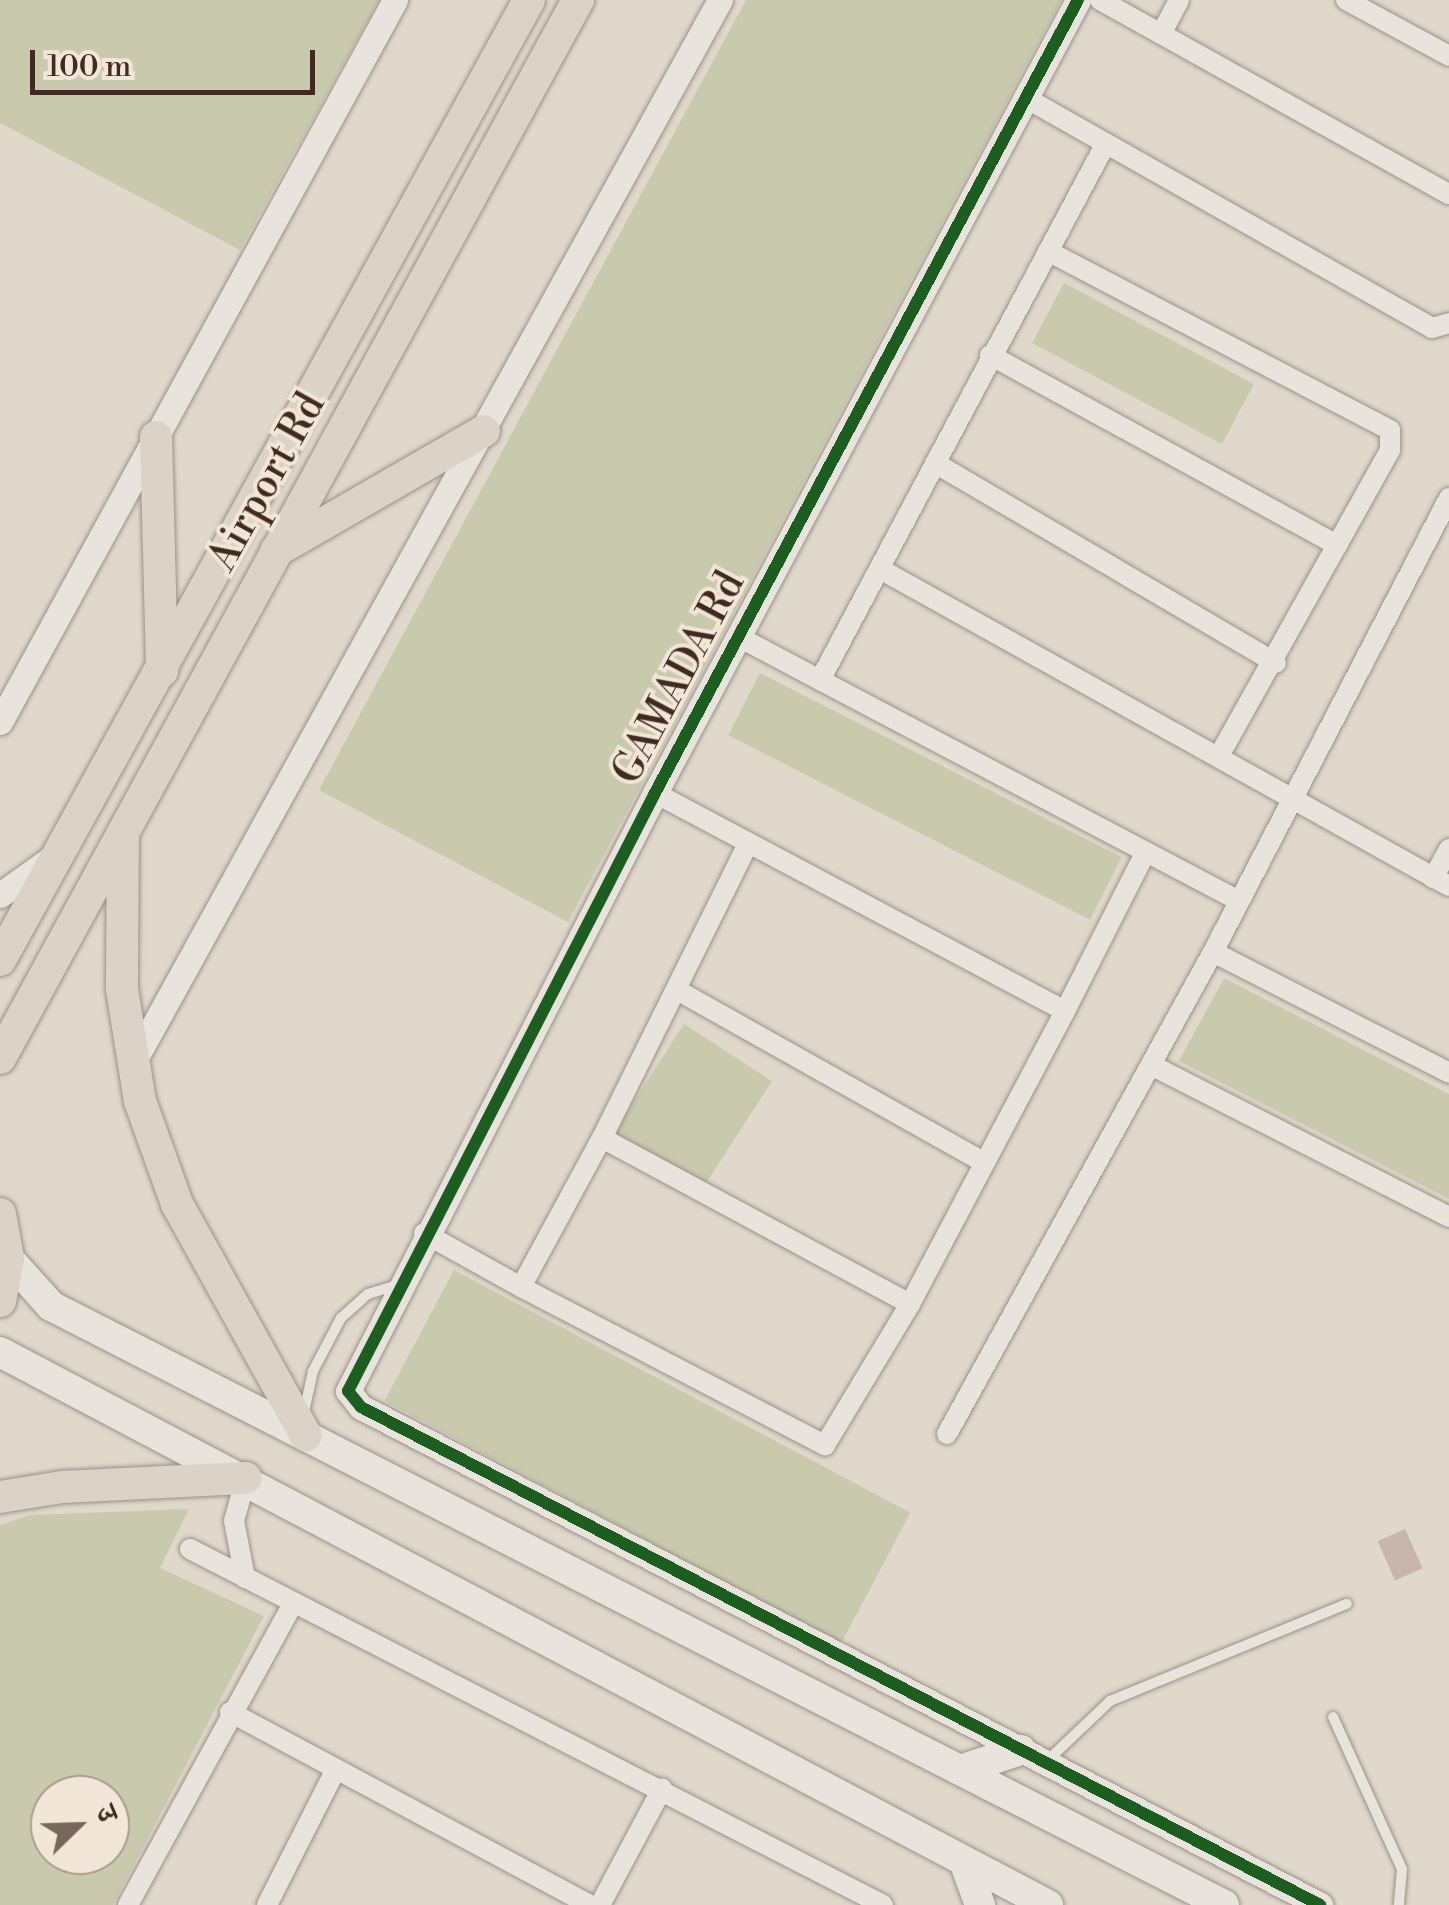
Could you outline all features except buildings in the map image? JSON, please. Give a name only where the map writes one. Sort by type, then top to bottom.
[{"type":"main road","name":"Airport Rd","points":[[0,960],[529,0]]},
{"type":"main road","points":[[0,1058],[578,0]]},
{"type":"main road","points":[[275,552],[484,430]]},
{"type":"main road","points":[[156,437],[162,671]]},
{"type":"main road","points":[[123,828],[122,989],[140,1101],[177,1204],[306,1436]]},
{"type":"main road","points":[[0,1214],[8,1258],[0,1301]]},
{"type":"main road","points":[[8,1258],[51,1306],[1224,1905]]},
{"type":"main road","points":[[0,1352],[246,1478],[1048,1905]]},
{"type":"main road","points":[[0,1497],[62,1487],[246,1478]]},
{"type":"main road","points":[[960,1770],[1033,1756]]},
{"type":"main road","points":[[964,1861],[980,1905]]},
{"type":"street","points":[[0,722],[394,0]]},
{"type":"street","points":[[134,1061],[720,0]]},
{"type":"street","name":"GAMADA Rd","points":[[1033,1756],[361,1406],[348,1391],[424,1233],[1078,0]]},
{"type":"street","points":[[1100,0],[1449,194]]},
{"type":"street","points":[[1161,34],[1179,0]]},
{"type":"street","points":[[1346,0],[1449,56]]},
{"type":"street","points":[[1024,97],[1104,146],[1432,328],[1449,324]]},
{"type":"street","points":[[820,680],[1104,146]]},
{"type":"street","points":[[1048,251],[1390,430],[1390,450],[1276,663],[1218,756]]},
{"type":"street","points":[[990,356],[1337,545]]},
{"type":"street","points":[[936,463],[1276,663]]},
{"type":"street","points":[[946,1434],[1213,952],[1288,798],[1449,498]]},
{"type":"street","points":[[880,569],[1441,882],[1449,849]]},
{"type":"street","points":[[740,637],[1144,855],[1239,901]]},
{"type":"street","points":[[655,793],[747,846],[1065,1012]]},
{"type":"street","points":[[521,1286],[602,1138],[747,846]]},
{"type":"street","points":[[0,894],[62,852]]},
{"type":"street","points":[[424,1233],[826,1445],[910,1304],[1144,855]]},
{"type":"street","points":[[1213,952],[1449,1072]]},
{"type":"street","points":[[677,990],[983,1162]]},
{"type":"street","points":[[1151,1064],[1449,1217]]},
{"type":"street","points":[[602,1138],[910,1304]]},
{"type":"street","points":[[245,1578],[234,1521],[246,1478]]},
{"type":"street","points":[[190,1549],[884,1905]]},
{"type":"street","points":[[128,1905],[230,1712],[293,1603]]},
{"type":"street","points":[[230,1712],[590,1905]]},
{"type":"street","points":[[1033,1756],[1320,1905]]},
{"type":"street","points":[[266,1905],[335,1771]]},
{"type":"street","points":[[600,1905],[662,1789]]},
{"type":"lane","points":[[306,1436],[313,1371],[341,1318],[368,1294],[398,1284]]},
{"type":"lane","points":[[1033,1756],[1110,1701],[1346,1604]]},
{"type":"lane","points":[[1333,1716],[1402,1869],[1399,1905]]},
{"type":"green space","points":[[0,0],[379,0],[240,250],[0,123]]},
{"type":"green space","points":[[746,0],[1061,0],[568,922],[319,790]]},
{"type":"green space","points":[[1064,283],[1254,384],[1222,444],[1032,343]]},
{"type":"green space","points":[[760,673],[1122,857],[1090,920],[728,735]]},
{"type":"green space","points":[[1224,978],[1449,1094],[1449,1199],[1179,1061]]},
{"type":"green space","points":[[684,1024],[772,1081],[702,1189],[614,1132]]},
{"type":"green space","points":[[454,1270],[910,1513],[841,1643],[385,1401]]},
{"type":"green space","points":[[189,1509],[160,1568],[264,1616],[130,1872],[130,1775],[30,1775],[30,1875],[129,1875],[113,1905],[0,1905],[0,1525],[30,1515]]},
{"type":"cycle path","points":[[1078,0],[655,793],[348,1391],[361,1407],[1320,1905]]}]
